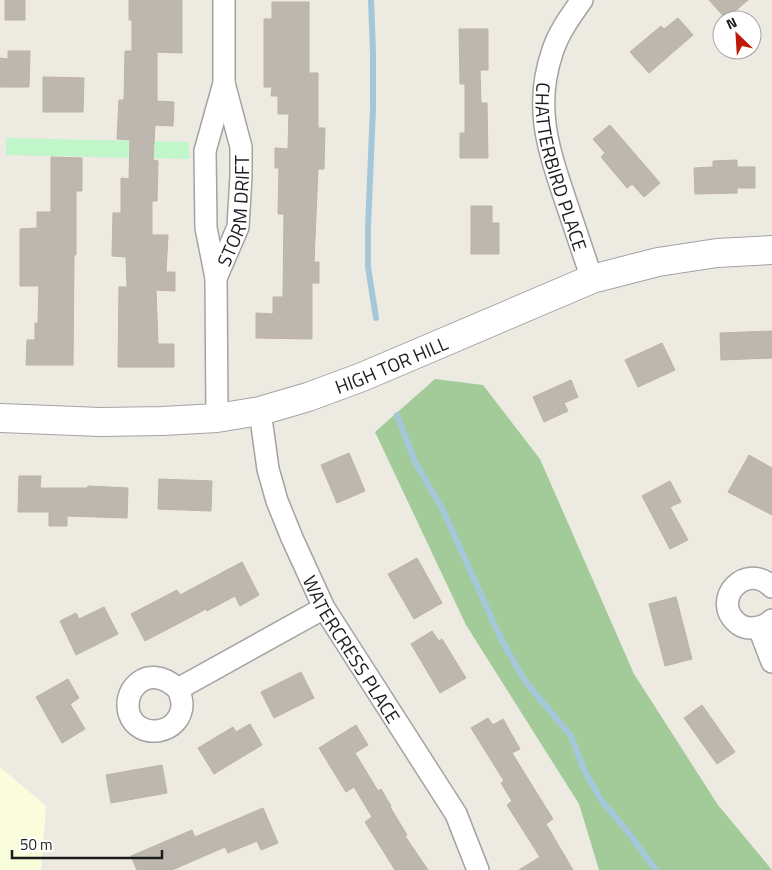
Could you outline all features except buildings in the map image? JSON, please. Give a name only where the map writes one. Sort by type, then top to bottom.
[{"type":"street","name":"STORM DRIFT","points":[[216,278],[238,227],[241,176],[241,147],[224,83],[224,0]]},
{"type":"street","name":"CHATTERBIRD PLACE","points":[[582,0],[564,24],[552,52],[546,78],[544,108],[545,132],[552,160],[592,280]]},
{"type":"street","name":"STORM DRIFT","points":[[217,418],[216,278],[206,228],[205,151],[224,83]]},
{"type":"street","name":"HIGH TOR HILL","points":[[0,418],[109,422],[162,421],[217,418],[260,411],[308,397],[362,377],[592,280],[658,262],[717,253],[772,250]]},
{"type":"street","name":"WATERCRESS PLACE","points":[[260,411],[268,469],[277,502],[324,608],[456,814],[478,870]]},
{"type":"street","points":[[772,587],[768,582],[756,578],[747,578],[733,588],[729,595],[728,604],[732,619],[739,625],[747,628],[766,624],[772,662]]},
{"type":"street","points":[[178,690],[324,608]]},
{"type":"shaded area","points":[[0,767],[46,806],[41,870],[0,870]]},
{"type":"green space","points":[[6,138],[189,142],[189,159],[6,155]]},
{"type":"green space","points":[[435,379],[483,385],[540,459],[634,674],[718,805],[772,870],[599,870],[579,804],[466,625],[375,432]]},
{"type":"waterway","points":[[371,0],[373,108],[368,267],[376,318]]},
{"type":"waterway","points":[[397,415],[415,462],[443,510],[501,639],[525,681],[571,736],[584,770],[601,800],[656,870]]}]
